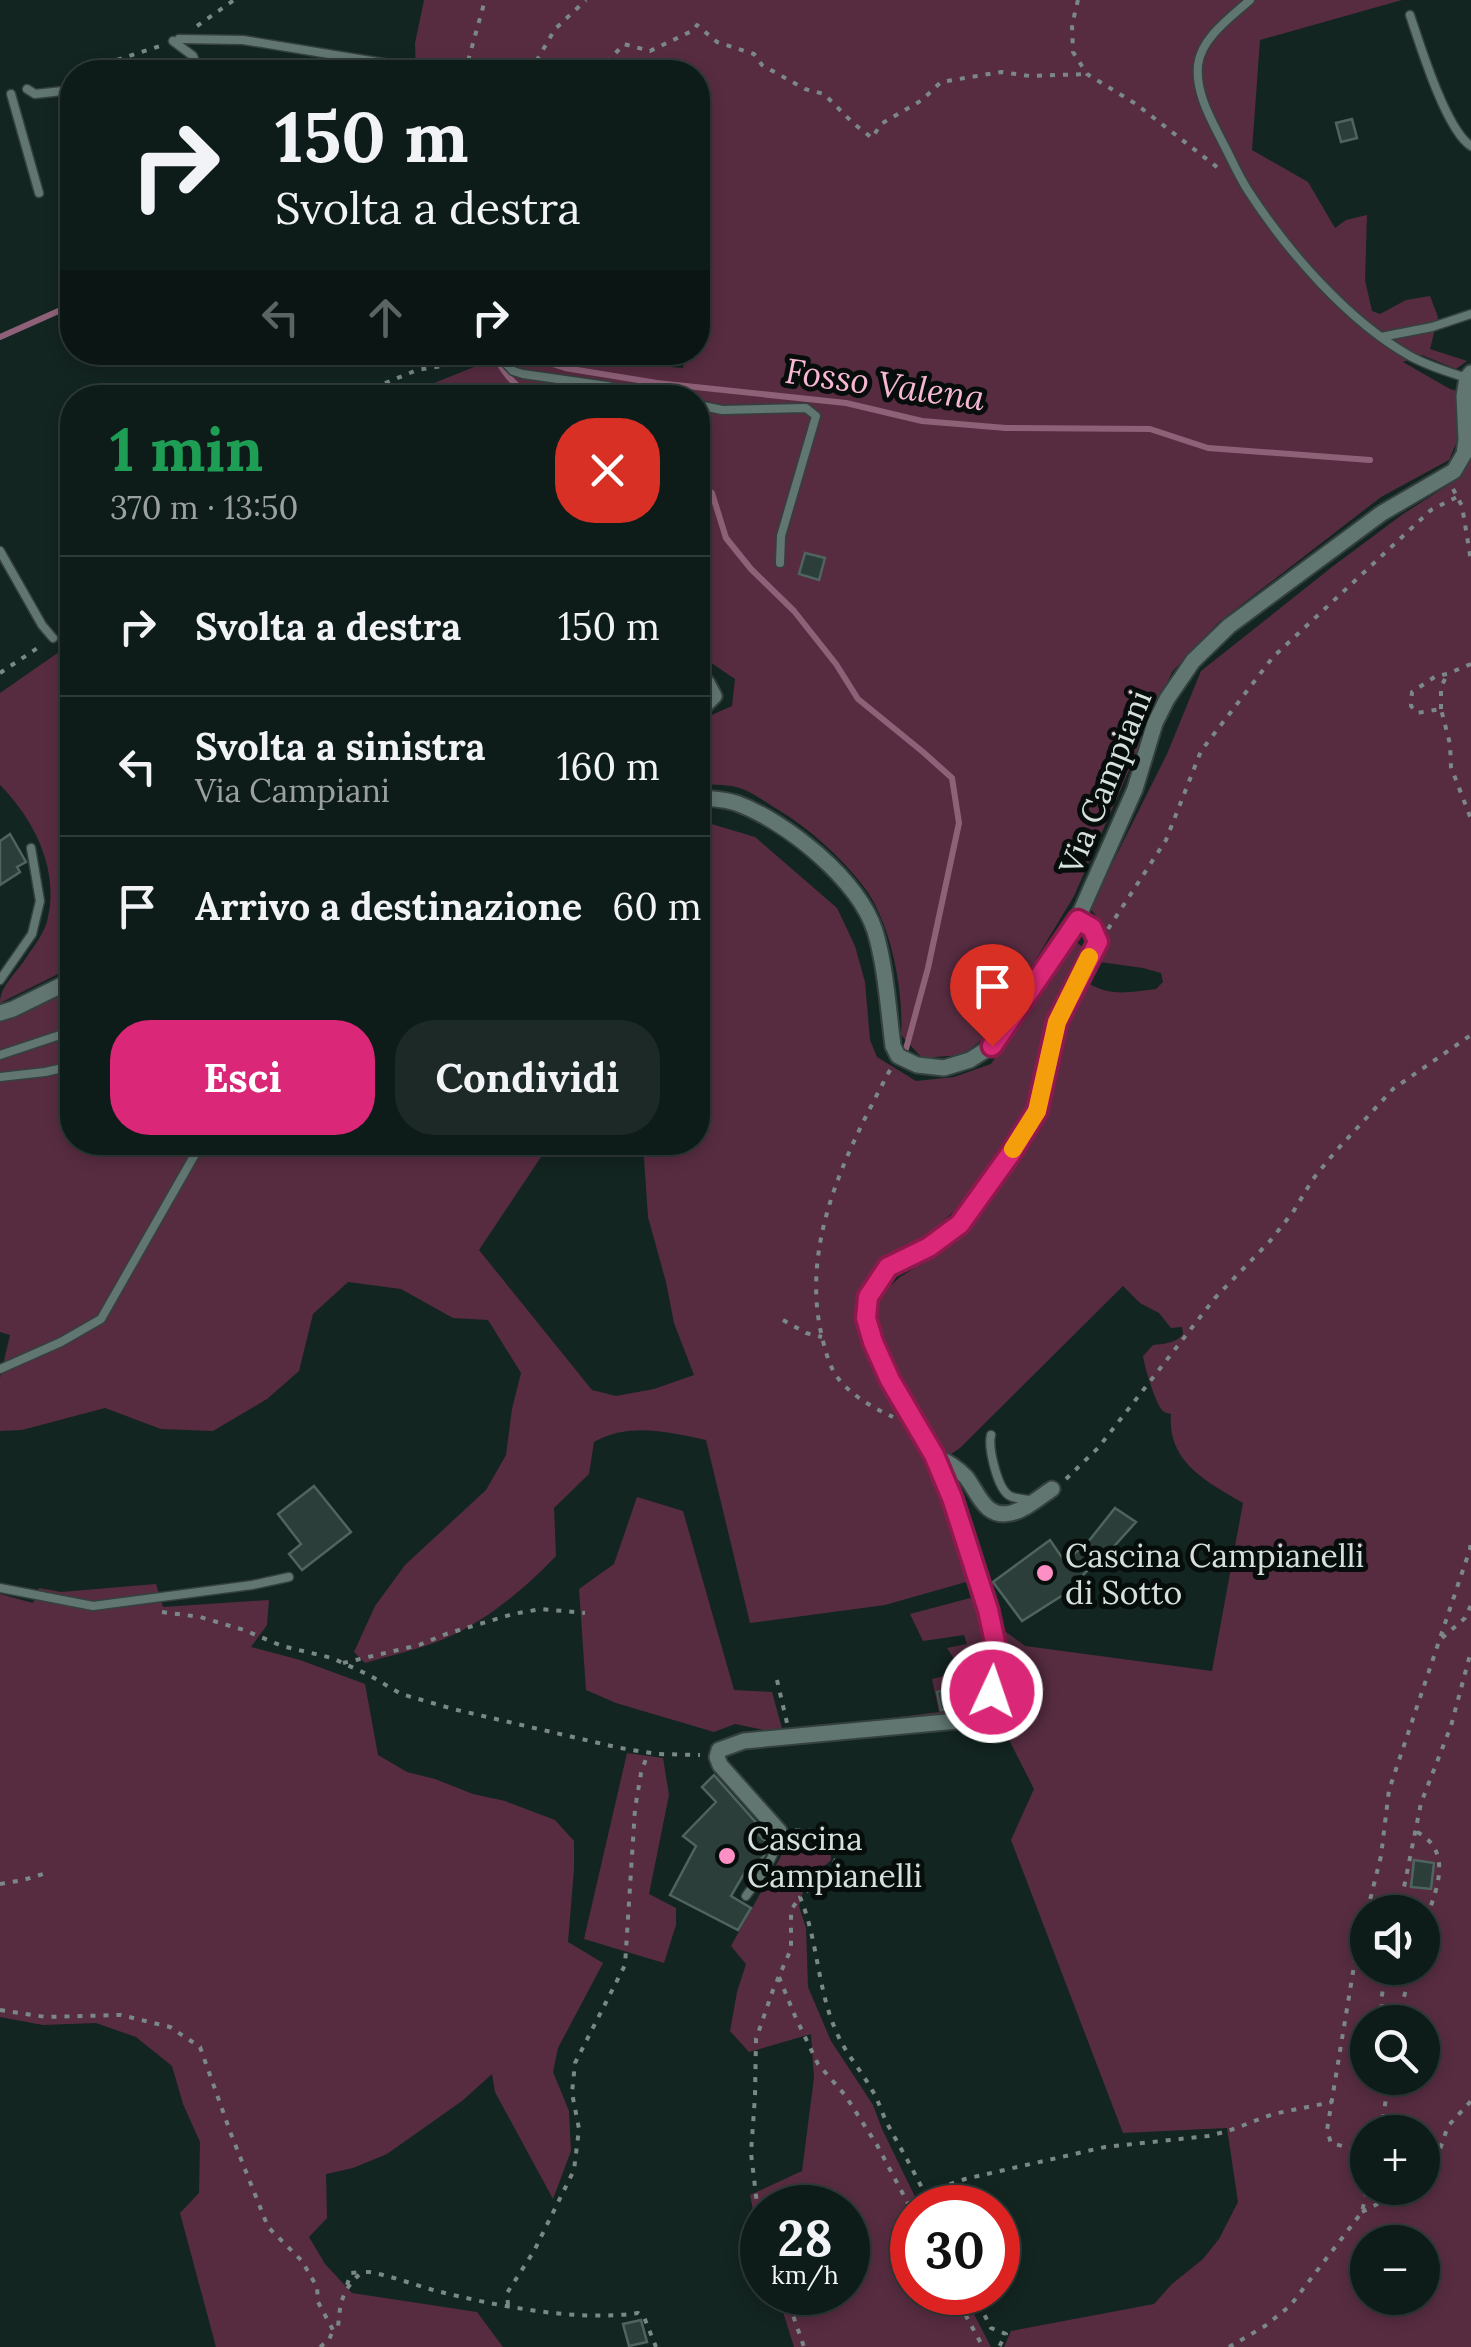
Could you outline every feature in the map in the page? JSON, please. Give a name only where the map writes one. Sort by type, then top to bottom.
[{"type":"street","points":[[1447,476],[1464,454],[1464,396],[1469,376]]},
{"type":"street","name":"Via Campiani","points":[[895,1061],[944,1068],[970,1060],[992,1046],[1078,920],[1134,789],[1155,722],[1192,661],[1229,626],[1339,544],[1382,513],[1447,476]]},
{"type":"street","points":[[710,799],[733,802],[774,820],[846,882],[873,926],[883,963],[895,1061]]},
{"type":"street","points":[[779,1831],[720,1765],[719,1750],[744,1741],[968,1720],[987,1707],[992,1692],[996,1647],[988,1610],[934,1455],[890,1380],[873,1342],[866,1318],[868,1297],[888,1267],[929,1247],[960,1224],[1037,1111],[1057,1022],[1098,942],[1092,928],[1078,920]]},
{"type":"street","points":[[0,1013],[60,986]]},
{"type":"street","points":[[934,1455],[965,1476],[985,1507],[995,1513],[1015,1512],[1052,1489]]},
{"type":"lane","points":[[1250,0],[1219,28],[1198,62],[1206,109],[1241,177],[1274,226],[1322,284],[1382,337],[1444,372],[1469,376]]},
{"type":"lane","points":[[1410,15],[1440,96],[1459,136],[1471,146]]},
{"type":"lane","points":[[194,60],[176,40],[243,40],[365,60]]},
{"type":"lane","points":[[26,89],[35,94],[60,91]]},
{"type":"lane","points":[[10,94],[39,193]]},
{"type":"lane","points":[[1382,337],[1471,314]]},
{"type":"lane","points":[[507,365],[513,372],[600,385]]},
{"type":"lane","points":[[710,408],[806,408],[816,416],[781,536],[780,563]]},
{"type":"lane","points":[[0,551],[42,625],[54,638]]},
{"type":"lane","points":[[0,980],[32,934],[40,902],[30,848]]},
{"type":"lane","points":[[0,1054],[60,1034]]},
{"type":"lane","points":[[0,1076],[60,1069]]},
{"type":"lane","points":[[0,1369],[62,1342],[102,1319],[195,1155]]},
{"type":"lane","points":[[991,1434],[988,1446],[1003,1490],[1011,1497],[1034,1500]]},
{"type":"lane","points":[[0,1588],[93,1606],[289,1577]]},
{"type":"lane","points":[[746,1896],[765,1870],[779,1831]]},
{"type":"path","points":[[468,60],[485,0]]},
{"type":"path","points":[[536,60],[555,29],[586,0]]},
{"type":"path","points":[[1078,0],[1072,25],[1073,52],[1087,74],[1136,104],[1210,163],[1230,176],[1241,177]]},
{"type":"path","points":[[609,60],[624,44],[650,51],[694,30],[697,24],[717,42],[754,54],[762,65],[805,89],[824,94],[872,138],[881,124],[922,100],[941,82],[1001,72],[1030,76],[1087,74]]},
{"type":"path","points":[[381,385],[417,370],[447,365]]},
{"type":"path","points":[[1447,476],[1462,506],[1471,561]]},
{"type":"path","points":[[1114,922],[1166,840],[1200,751],[1273,656],[1431,510],[1457,498]]},
{"type":"path","points":[[0,673],[60,634]]},
{"type":"path","points":[[1440,709],[1418,714],[1411,706],[1412,692],[1428,680],[1471,664]]},
{"type":"path","points":[[1447,674],[1441,687],[1440,709],[1450,744],[1451,767],[1471,819]]},
{"type":"path","points":[[1052,1489],[1098,1448],[1215,1298],[1281,1226],[1312,1179],[1393,1090],[1471,1035]]},
{"type":"path","points":[[895,1061],[854,1137],[829,1201],[815,1277],[818,1322],[830,1366],[864,1403],[919,1429]]},
{"type":"path","points":[[783,1320],[822,1337]]},
{"type":"path","points":[[1350,2148],[1331,2143],[1327,2130],[1355,1960],[1380,1856],[1389,1790],[1471,1541]]},
{"type":"path","points":[[1440,1640],[1465,1618],[1471,1605]]},
{"type":"path","points":[[343,1663],[541,1608],[585,1613]]},
{"type":"path","points":[[160,1612],[230,1625],[282,1646],[332,1658],[401,1694],[648,1753],[717,1756]]},
{"type":"path","points":[[1402,1895],[1423,1796],[1456,1711],[1471,1650]]},
{"type":"path","points":[[777,1680],[790,1738]]},
{"type":"path","points":[[508,2305],[507,2293],[534,2251],[574,2170],[579,2130],[572,2094],[575,2063],[625,1964],[635,1810],[648,1753]]},
{"type":"path","points":[[755,2185],[751,2153],[756,2040],[791,1949],[790,1910],[833,1867],[840,1854],[840,1843],[835,1837],[816,1830],[779,1831]]},
{"type":"path","points":[[1415,1831],[1435,1848],[1440,1869],[1435,1895]]},
{"type":"path","points":[[0,1884],[43,1874]]},
{"type":"path","points":[[800,1897],[809,1919],[825,2004],[838,2036],[872,2090],[921,2185]]},
{"type":"path","points":[[779,1977],[818,2064],[845,2095],[898,2185]]},
{"type":"path","points":[[0,2010],[46,2018],[122,2015],[170,2027],[200,2047],[268,2227],[302,2260],[333,2330]]},
{"type":"path","points":[[948,2185],[1106,2148],[1218,2134],[1274,2114],[1332,2102]]},
{"type":"path","points":[[1440,2149],[1448,2126],[1471,2102]]},
{"type":"path","points":[[1362,2212],[1363,2205]]},
{"type":"path","points":[[1229,2347],[1290,2306],[1362,2212],[1376,2205]]},
{"type":"path","points":[[320,2347],[338,2328],[339,2306],[347,2285],[362,2272],[508,2305],[611,2317],[638,2312],[656,2347]]},
{"type":"path","points":[[793,2315],[804,2347]]},
{"type":"path","points":[[966,2315],[983,2347]]},
{"type":"path","points":[[984,2315],[991,2328],[1006,2334],[999,2347]]},
{"type":"shaded area","points":[[424,0],[1402,0],[1260,40],[1252,150],[1308,182],[1335,228],[1346,220],[1367,215],[1365,280],[1372,311],[1380,314],[1406,300],[1430,296],[1438,317],[1430,349],[1467,361],[1456,369],[1422,355],[1403,362],[1460,392],[1461,432],[1449,460],[1381,497],[1219,622],[1172,672],[1074,896],[992,1032],[962,1055],[922,1058],[901,1035],[898,979],[882,919],[864,887],[835,854],[801,825],[752,793],[710,785],[710,716],[732,706],[735,679],[710,662],[710,385],[429,385],[486,365],[710,365],[710,60],[416,60]]},
{"type":"shaded area","points":[[1471,456],[1471,2347],[1004,2347],[1011,2331],[1154,2304],[1203,2259],[1219,2239],[1238,2202],[1227,2128],[1123,2133],[1011,1840],[1034,1789],[997,1716],[1002,1661],[1000,1633],[1006,1632],[1025,1646],[1212,1671],[1243,1503],[1203,1478],[1182,1457],[1171,1431],[1171,1414],[1160,1408],[1151,1385],[1143,1356],[1153,1345],[1180,1337],[1182,1327],[1171,1328],[1159,1313],[1140,1303],[1123,1286],[960,1448],[944,1459],[876,1337],[872,1308],[900,1277],[943,1250],[991,1197],[1044,1116],[1062,1026],[1088,983],[1121,992],[1156,989],[1163,982],[1161,973],[1100,962],[1107,944],[1099,920],[1090,908],[1167,754],[1201,671],[1403,514],[1461,477]]},
{"type":"shaded area","points":[[60,651],[60,973],[0,1003],[6,985],[47,922],[50,880],[33,828],[0,785],[0,693]]},
{"type":"shaded area","points":[[710,824],[755,837],[837,908],[855,946],[865,982],[870,1040],[877,1057],[916,1081],[954,1077],[991,1064],[1074,940],[1087,951],[1042,1039],[1024,1114],[993,1167],[964,1202],[927,1236],[878,1262],[855,1302],[869,1354],[932,1481],[970,1577],[966,1582],[885,1605],[750,1623],[706,1440],[635,1430],[594,1442],[589,1474],[554,1508],[556,1556],[529,1582],[500,1606],[451,1636],[365,1663],[354,1652],[375,1606],[405,1565],[486,1490],[506,1455],[521,1373],[488,1320],[453,1318],[401,1289],[348,1282],[313,1314],[299,1371],[267,1399],[213,1431],[161,1429],[105,1408],[22,1430],[0,1431],[0,1378],[10,1335],[0,1332],[0,1021],[60,994],[60,1155],[542,1155],[479,1250],[592,1390],[616,1396],[654,1389],[694,1375],[674,1323],[648,1217],[644,1155],[710,1155]]},
{"type":"shaded area","points":[[637,1497],[683,1511],[734,1690],[772,1692],[783,1732],[735,1724],[714,1732],[586,1690],[579,1589],[614,1564]]},
{"type":"shaded area","points":[[156,1584],[163,1607],[269,1600],[267,1625],[251,1647],[365,1684],[378,1755],[407,1772],[555,1820],[574,1841],[568,1942],[603,1963],[558,2048],[553,2072],[569,2111],[571,2151],[553,2199],[495,2092],[492,2074],[462,2101],[387,2154],[326,2174],[327,2218],[309,2237],[325,2264],[352,2293],[477,2312],[503,2347],[216,2347],[180,2213],[199,2193],[200,2142],[172,2066],[136,2037],[96,2023],[43,2025],[0,2017],[0,1594],[33,1603],[39,1588],[61,1592]]},
{"type":"shaded area","points":[[974,1597],[990,1664],[989,1691],[979,1707],[965,1715],[783,1732],[939,1712],[932,1679],[948,1675],[954,1659],[947,1648],[967,1644],[964,1635],[923,1641],[910,1614]]},
{"type":"shaded area","points":[[627,1753],[663,1758],[669,1795],[649,1894],[676,1908],[676,1925],[664,1963],[584,1939]]},
{"type":"shaded area","points":[[791,1838],[825,1841],[831,1860],[805,1884],[799,1906],[806,1928],[808,1987],[831,2041],[873,2105],[909,2185],[890,2185],[890,2315],[974,2315],[991,2347],[794,2347],[784,2315],[870,2315],[870,2185],[772,2185],[802,2171],[814,2078],[811,2034],[749,2052],[730,2031],[746,1964],[731,1946]]},
{"type":"building","points":[[1352,119],[1357,138],[1341,142],[1336,123]]},
{"type":"building","points":[[805,553],[825,558],[819,580],[799,574]]},
{"type":"building","points":[[10,834],[26,862],[17,867],[20,872],[0,885],[0,841]]},
{"type":"building","points":[[314,1486],[351,1532],[302,1570],[289,1554],[301,1544],[278,1514]]},
{"type":"building","name":"Cascina Campianelli di Sotto","points":[[1115,1508],[1136,1522],[1063,1595],[1022,1621],[993,1582],[1050,1540],[1065,1562],[1088,1542]]},
{"type":"building","points":[[953,1689],[957,1707],[941,1710],[937,1692]]},
{"type":"building","name":"Cascina Campianelli","points":[[714,1775],[760,1827],[756,1832],[769,1845],[753,1867],[749,1865],[731,1896],[751,1908],[738,1930],[670,1895],[696,1846],[683,1836],[716,1802],[702,1787]]},
{"type":"building","points":[[1414,1860],[1434,1863],[1431,1889],[1411,1887]]},
{"type":"building","points":[[641,2320],[647,2342],[629,2346],[623,2324]]},
{"type":"waterway","name":"Fosso Valena","points":[[0,337],[60,310]]},
{"type":"waterway","name":"Fosso Valena","points":[[501,365],[516,385]]},
{"type":"waterway","name":"Fosso Valena","points":[[555,365],[676,385]]},
{"type":"waterway","name":"Fosso Valena","points":[[710,389],[846,403],[922,421],[1006,428],[1150,429],[1208,448],[1370,460]]},
{"type":"waterway","name":"Fosso Valena","points":[[710,491],[726,538],[794,611],[858,699],[952,778],[959,823],[906,1049]]},
{"type":"slow traffic","points":[[1013,1149],[1037,1111],[1057,1022],[1089,957]]},
{"type":"place","name":"Cascina Campianelli di Sotto","points":[[1045,1573]]},
{"type":"place","name":"Cascina Campianelli","points":[[727,1856]]},
{"type":"route","points":[[992,1046],[1078,920],[1092,928],[1098,942],[1057,1022],[1037,1111],[960,1224],[929,1247],[888,1267],[868,1297],[866,1318],[873,1342],[890,1380],[934,1455],[988,1610],[996,1647],[992,1692]]}]
